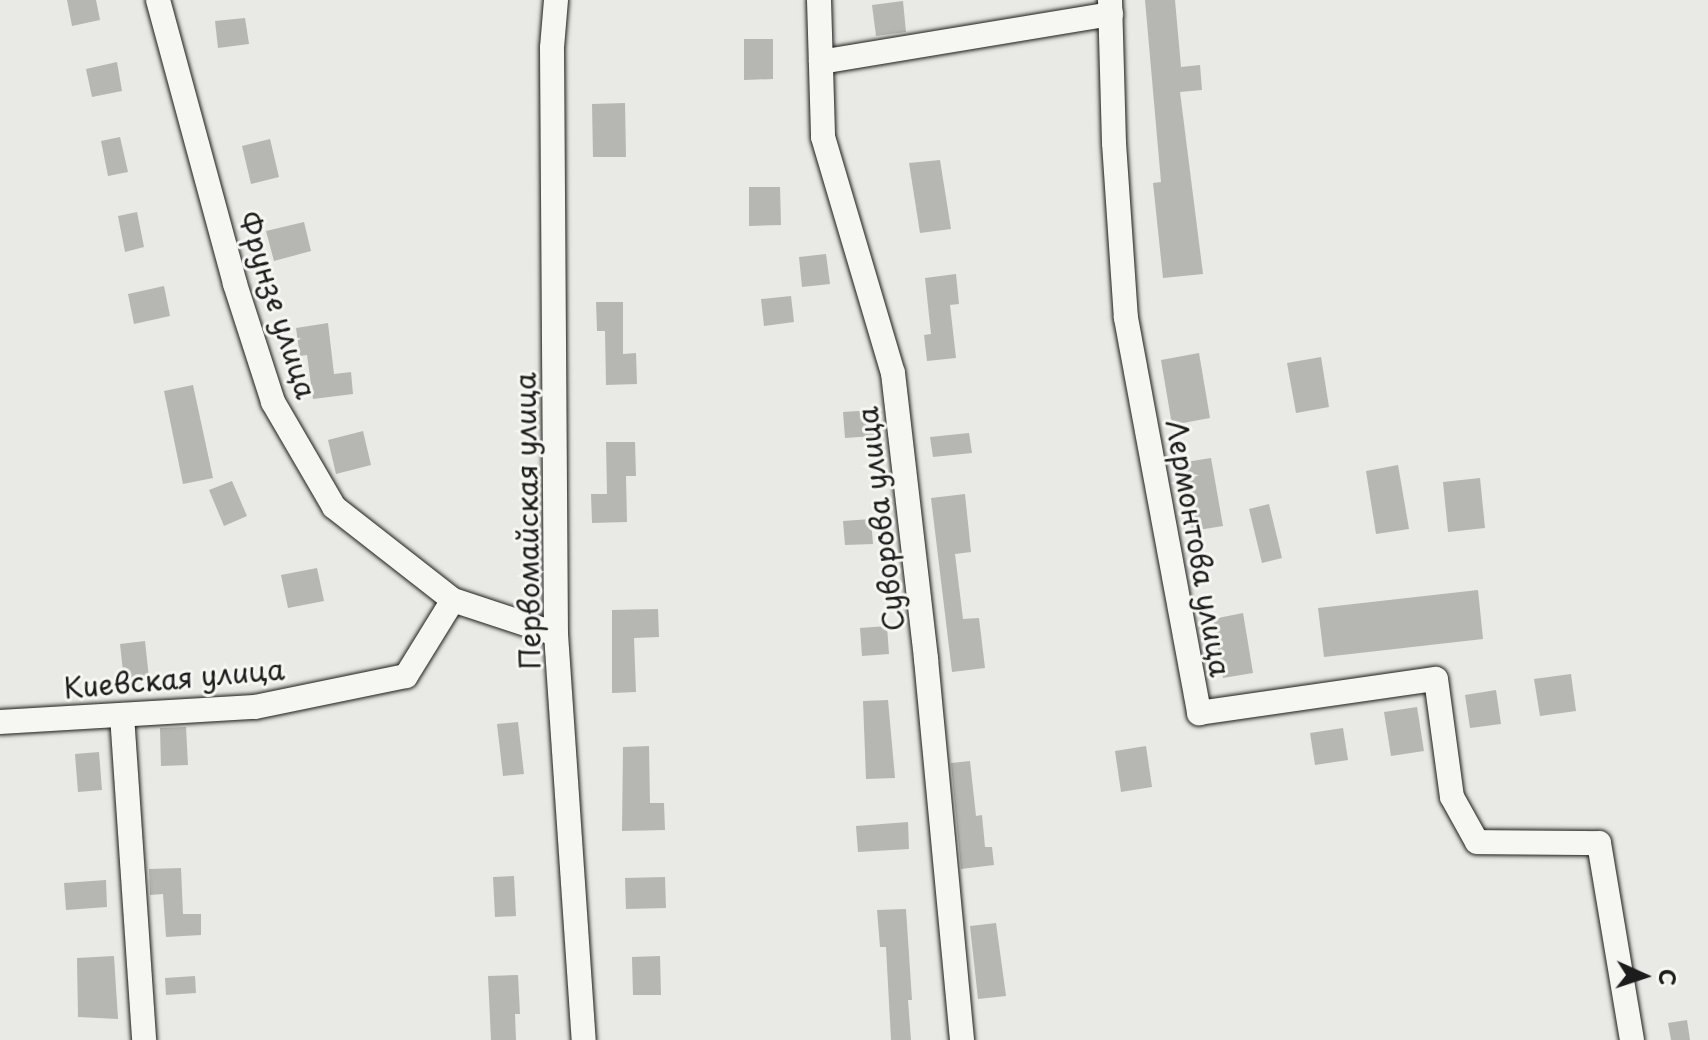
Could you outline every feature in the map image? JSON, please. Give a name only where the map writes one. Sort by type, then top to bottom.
[{"type":"street","name":"Фрунзе улица","points":[[158,0],[235,284],[273,402],[334,507],[453,600],[556,634]]},
{"type":"street","name":"Первомайская улица","points":[[556,0],[552,48],[556,634],[584,1040]]},
{"type":"street","name":"Суворова улица","points":[[819,0],[823,137],[893,373],[926,659],[962,1040]]},
{"type":"street","points":[[821,62],[1111,7]]},
{"type":"street","name":"Лермонтова улица","points":[[1111,7],[1114,143],[1126,318],[1199,713],[1436,679],[1452,797],[1477,842],[1599,843],[1632,1040]]},
{"type":"street","name":"Киевская улица","points":[[0,722],[255,707],[406,676],[453,600]]},
{"type":"street","points":[[122,715],[144,1040]]},
{"type":"building","points":[[67,0],[96,0],[100,20],[72,26]]},
{"type":"building","points":[[1145,0],[1175,0],[1181,67],[1200,65],[1202,90],[1180,92],[1203,274],[1163,278],[1153,183],[1161,182]]},
{"type":"building","points":[[903,1],[906,32],[876,36],[872,5]]},
{"type":"building","points":[[245,18],[249,44],[218,48],[215,21]]},
{"type":"building","points":[[744,39],[773,39],[773,79],[744,80]]},
{"type":"building","points":[[117,62],[122,91],[92,97],[86,69]]},
{"type":"building","points":[[625,103],[626,157],[593,157],[592,104]]},
{"type":"building","points":[[120,137],[128,172],[108,176],[101,141]]},
{"type":"building","points":[[270,139],[279,177],[251,184],[242,146]]},
{"type":"building","points":[[940,160],[951,229],[920,233],[909,163]]},
{"type":"building","points":[[749,187],[780,187],[781,225],[749,226]]},
{"type":"building","points":[[137,212],[144,247],[125,252],[118,216]]},
{"type":"building","points":[[304,222],[311,251],[274,261],[266,231]]},
{"type":"building","points":[[826,254],[830,284],[802,287],[799,257]]},
{"type":"building","points":[[956,274],[959,304],[950,305],[956,358],[927,361],[924,335],[931,334],[925,278]]},
{"type":"building","points":[[164,286],[170,316],[134,324],[128,294]]},
{"type":"building","points":[[791,296],[794,322],[764,326],[761,299]]},
{"type":"building","points":[[596,302],[623,302],[623,354],[636,353],[637,384],[606,385],[605,331],[597,331]]},
{"type":"building","points":[[328,323],[334,374],[351,372],[353,394],[313,399],[307,355],[300,356],[296,328]]},
{"type":"building","points":[[1199,353],[1210,418],[1172,425],[1161,360]]},
{"type":"building","points":[[1321,357],[1329,407],[1296,413],[1287,363]]},
{"type":"building","points":[[193,385],[213,478],[183,484],[164,391]]},
{"type":"building","points":[[873,410],[874,436],[845,438],[843,412]]},
{"type":"building","points":[[363,431],[371,465],[336,474],[328,440]]},
{"type":"building","points":[[969,433],[972,453],[933,457],[930,437]]},
{"type":"building","points":[[606,442],[635,442],[636,476],[626,476],[627,522],[592,523],[591,494],[607,494]]},
{"type":"building","points":[[1211,458],[1223,526],[1192,531],[1180,463]]},
{"type":"building","points":[[1398,465],[1409,529],[1376,534],[1366,471]]},
{"type":"building","points":[[1480,478],[1485,528],[1448,532],[1443,482]]},
{"type":"building","points":[[232,481],[247,516],[224,526],[209,490]]},
{"type":"building","points":[[965,494],[971,552],[955,554],[963,619],[979,618],[985,668],[952,672],[931,498]]},
{"type":"building","points":[[1269,504],[1282,558],[1262,563],[1249,509]]},
{"type":"building","points":[[871,519],[873,544],[845,545],[843,521]]},
{"type":"building","points":[[317,568],[324,601],[288,608],[281,575]]},
{"type":"building","points":[[1478,590],[1483,639],[1324,657],[1318,608]]},
{"type":"building","points":[[658,609],[659,637],[634,638],[636,692],[612,693],[612,610]]},
{"type":"building","points":[[1243,613],[1253,673],[1223,678],[1213,619]]},
{"type":"building","points":[[887,626],[889,654],[862,656],[860,628]]},
{"type":"building","points":[[145,641],[149,678],[124,680],[120,644]]},
{"type":"building","points":[[1571,674],[1576,711],[1540,716],[1534,679]]},
{"type":"building","points":[[1496,690],[1501,724],[1470,728],[1465,695]]},
{"type":"building","points":[[888,700],[895,778],[866,779],[863,701]]},
{"type":"building","points":[[1417,707],[1424,751],[1391,756],[1384,712]]},
{"type":"building","points":[[518,722],[524,774],[503,776],[497,724]]},
{"type":"building","points":[[186,727],[188,765],[161,766],[160,728]]},
{"type":"building","points":[[1343,728],[1348,760],[1315,765],[1310,733]]},
{"type":"building","points":[[649,746],[650,803],[664,803],[665,830],[622,831],[623,747]]},
{"type":"building","points":[[1146,746],[1152,787],[1121,792],[1115,751]]},
{"type":"building","points":[[99,752],[102,790],[78,792],[75,754]]},
{"type":"building","points":[[970,761],[976,816],[982,815],[985,847],[992,847],[994,865],[961,869],[951,763]]},
{"type":"building","points":[[908,822],[909,849],[858,852],[856,826]]},
{"type":"building","points":[[181,868],[183,914],[201,914],[201,935],[166,937],[163,894],[150,895],[149,869]]},
{"type":"building","points":[[514,876],[516,916],[495,917],[493,877]]},
{"type":"building","points":[[665,877],[666,908],[626,909],[625,878]]},
{"type":"building","points":[[106,880],[107,907],[66,910],[64,883]]},
{"type":"building","points":[[906,909],[912,1000],[908,1000],[911,1040],[891,1040],[886,947],[880,947],[877,910]]},
{"type":"building","points":[[996,923],[1006,996],[978,999],[970,926]]},
{"type":"building","points":[[114,956],[118,1019],[78,1017],[77,958]]},
{"type":"building","points":[[660,956],[661,995],[633,995],[632,957]]},
{"type":"building","points":[[518,975],[520,1014],[515,1014],[516,1040],[491,1040],[488,976]]},
{"type":"building","points":[[195,976],[196,993],[166,995],[165,978]]},
{"type":"building","points":[[1687,1020],[1690,1040],[1671,1040],[1668,1023]]}]
